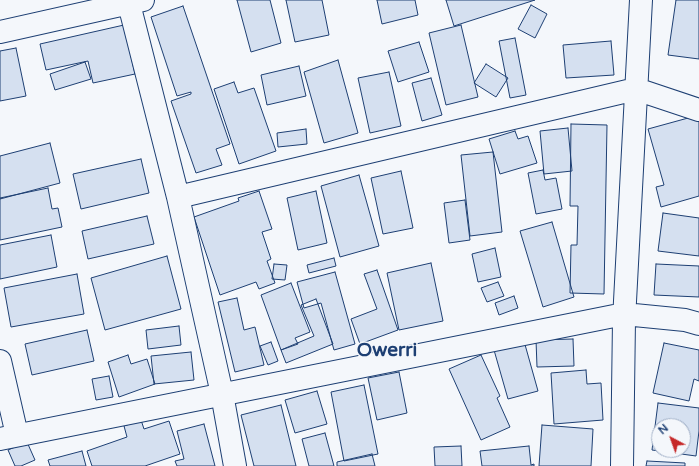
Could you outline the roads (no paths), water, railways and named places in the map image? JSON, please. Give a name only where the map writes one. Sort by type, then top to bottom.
[{"type":"street","points":[[622,466],[624,314],[641,0]]},
{"type":"street","points":[[0,32],[134,1],[222,394],[234,466]]},
{"type":"street","points":[[178,197],[636,89],[699,110]]},
{"type":"street","points":[[0,361],[9,437],[624,314],[685,320],[699,324]]},
{"type":"district","name":"Owerri","points":[[387,351]]}]
